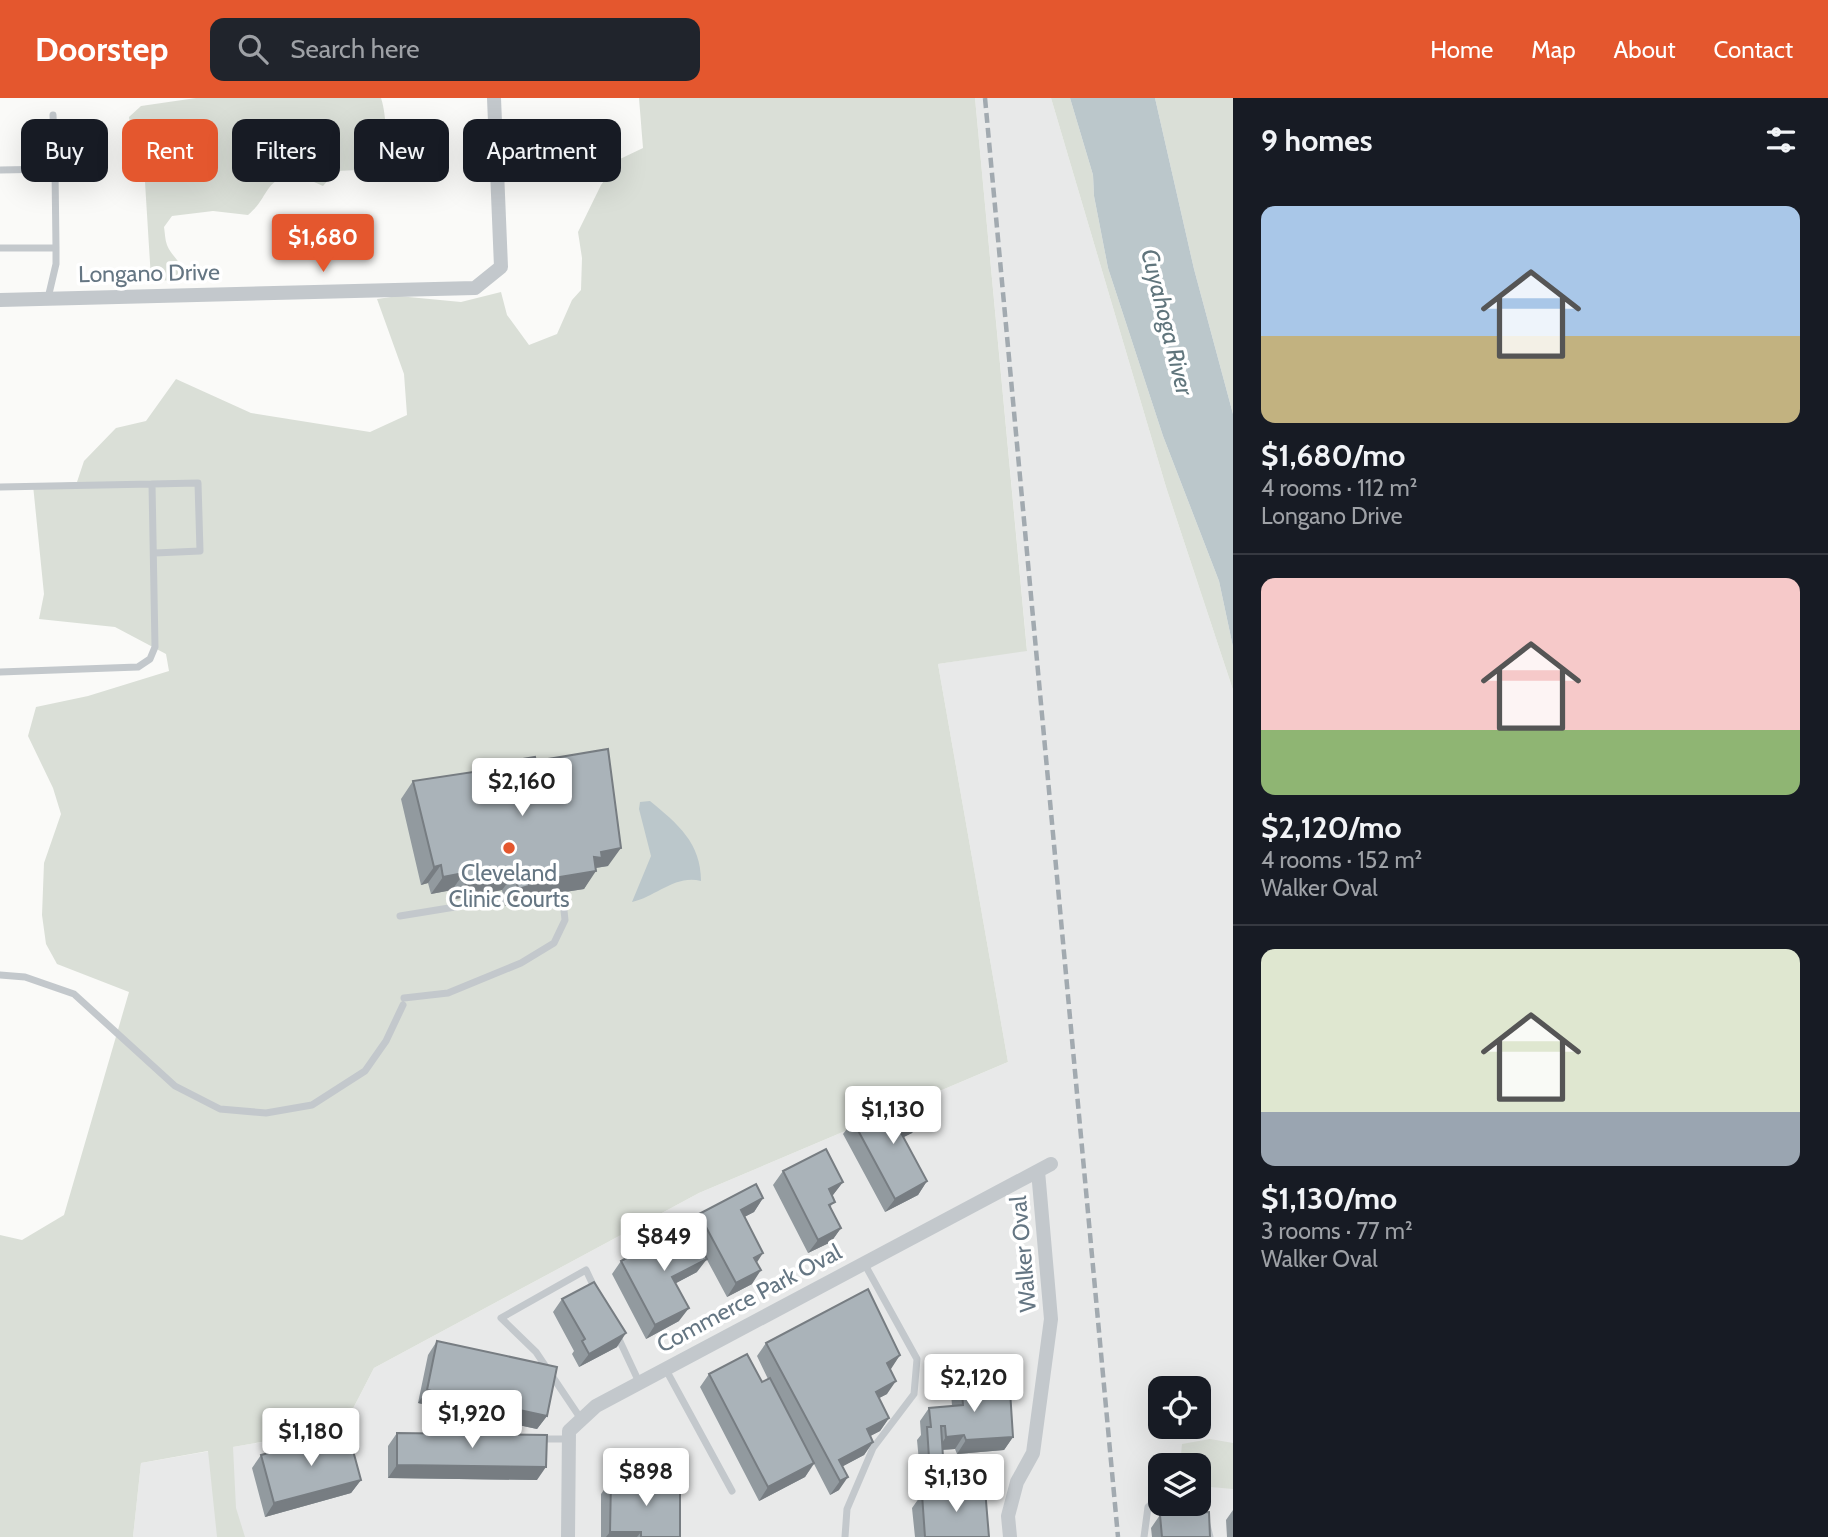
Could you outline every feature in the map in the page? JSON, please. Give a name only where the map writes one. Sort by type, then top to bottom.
[{"type":"street","name":"Longano Drive","points":[[0,300],[475,288],[501,267],[494,98]]},
{"type":"street","name":"Commerce Park Oval","points":[[568,1439],[572,1426],[596,1406],[1044,1167]]},
{"type":"street","name":"Walker Oval","points":[[1010,1537],[1008,1516],[1017,1482],[1032,1453],[1051,1319],[1044,1167]]},
{"type":"street","points":[[568,1439],[568,1537]]},
{"type":"lane","points":[[53,115],[53,119]]},
{"type":"lane","points":[[0,170],[21,170]]},
{"type":"lane","points":[[48,299],[56,264],[55,182]]},
{"type":"lane","points":[[0,248],[56,248]]},
{"type":"lane","points":[[0,487],[198,483],[200,551],[155,553]]},
{"type":"lane","points":[[0,672],[138,667],[150,659],[155,648],[152,484]]},
{"type":"lane","points":[[0,975],[25,977],[74,994],[175,1086],[220,1109],[266,1113],[312,1105],[365,1071],[386,1041],[403,1002],[448,993],[484,980],[521,963],[554,943],[565,920],[562,892]]},
{"type":"lane","points":[[400,916],[504,899]]},
{"type":"lane","points":[[845,1537],[847,1508],[873,1448],[914,1394],[917,1375],[917,1359],[864,1263]]},
{"type":"lane","points":[[580,1419],[536,1352],[501,1318],[586,1270],[597,1293]]},
{"type":"lane","points":[[613,1327],[639,1382]]},
{"type":"lane","points":[[665,1368],[732,1491]]},
{"type":"lane","points":[[532,1439],[568,1439]]},
{"type":"lane","points":[[1144,1537],[1148,1507]]},
{"type":"lane","points":[[1205,1516],[1210,1537]]},
{"type":"shaded area","points":[[196,98],[381,98],[385,119],[354,119],[354,170],[340,171],[340,119],[232,119],[232,182],[275,182],[248,215],[213,211],[172,216],[164,227],[165,239],[181,266],[181,282],[151,279],[145,182],[218,182],[218,119],[129,119],[141,106]]},
{"type":"shaded area","points":[[639,98],[975,98],[1027,651],[938,664],[1008,1062],[699,1193],[374,1368],[343,1428],[233,1447],[236,1508],[245,1537],[217,1537],[208,1451],[141,1463],[133,1537],[0,1537],[0,1235],[22,1240],[64,1215],[129,992],[57,964],[46,944],[42,915],[44,863],[61,814],[53,788],[28,736],[36,707],[88,696],[169,671],[166,654],[115,627],[39,619],[44,594],[33,485],[77,482],[84,461],[116,428],[146,421],[176,379],[251,413],[370,432],[407,415],[404,374],[377,299],[398,296],[461,302],[501,292],[507,315],[529,345],[557,334],[572,300],[581,290],[582,258],[578,232],[603,182],[621,182],[621,159],[643,148]]},
{"type":"shaded area","points":[[975,98],[1051,98],[1166,487],[1233,690],[1233,1537],[133,1537],[141,1463],[343,1428],[374,1368],[699,1193],[1008,1062],[938,664],[1027,650]]},
{"type":"shaded area","points":[[1051,98],[1070,98],[1093,175],[1094,196],[1108,268],[1163,436],[1219,581],[1233,647],[1233,690],[1166,487]]},
{"type":"shaded area","points":[[1155,98],[1233,98],[1233,414],[1194,269]]},
{"type":"shaded area","points":[[1210,1439],[1233,1443],[1233,1489],[1211,1487],[1211,1453],[1181,1453],[1182,1444]]},
{"type":"water","name":"Cuyahoga River","points":[[1070,98],[1155,98],[1194,269],[1233,414],[1233,647],[1219,581],[1163,436],[1108,268],[1094,196],[1093,175]]},
{"type":"water","points":[[650,801],[686,835],[697,856],[701,881],[674,883],[632,902],[651,856],[639,809],[640,802]]},
{"type":"building","name":"Cleveland Clinic Courts","points":[[608,749],[621,848],[601,852],[602,858],[594,857],[596,871],[529,882],[529,886],[518,889],[515,873],[467,881],[464,873],[443,877],[441,865],[434,867],[413,781],[500,768],[499,763],[535,757],[536,761]]},
{"type":"building","points":[[909,1096],[921,1119],[900,1131],[927,1181],[895,1199],[853,1121],[858,1118],[860,1122]]},
{"type":"building","points":[[826,1149],[843,1182],[829,1189],[835,1202],[829,1205],[841,1228],[818,1240],[783,1171]]},
{"type":"building","points":[[756,1184],[763,1198],[741,1210],[763,1253],[754,1258],[761,1270],[736,1283],[699,1214]]},
{"type":"building","points":[[689,1225],[707,1259],[672,1277],[689,1308],[655,1325],[621,1261]]},
{"type":"building","points":[[594,1282],[626,1333],[589,1354],[582,1341],[585,1339],[562,1299]]},
{"type":"building","points":[[868,1289],[900,1355],[887,1363],[896,1381],[876,1392],[889,1418],[867,1429],[873,1442],[839,1460],[848,1477],[840,1481],[766,1343]]},
{"type":"building","points":[[437,1341],[557,1367],[547,1416],[427,1390]]},
{"type":"building","points":[[747,1354],[762,1382],[770,1378],[814,1463],[768,1487],[709,1374]]},
{"type":"building","points":[[1009,1375],[1013,1437],[966,1440],[964,1435],[946,1437],[945,1426],[941,1426],[943,1457],[929,1458],[929,1408],[963,1405],[961,1379]]},
{"type":"building","points":[[348,1432],[361,1480],[274,1503],[261,1455]]},
{"type":"building","points":[[397,1433],[547,1435],[546,1467],[397,1465]]},
{"type":"building","points":[[611,1480],[680,1482],[680,1537],[641,1537],[641,1532],[610,1532]]},
{"type":"building","points":[[985,1489],[989,1537],[925,1537],[922,1494]]},
{"type":"building","points":[[1160,1516],[1209,1516],[1210,1537],[1162,1537]]},
{"type":"railway","points":[[985,98],[1118,1537]]},
{"type":"place","name":"Cleveland Clinic Courts","points":[[509,848]]}]
